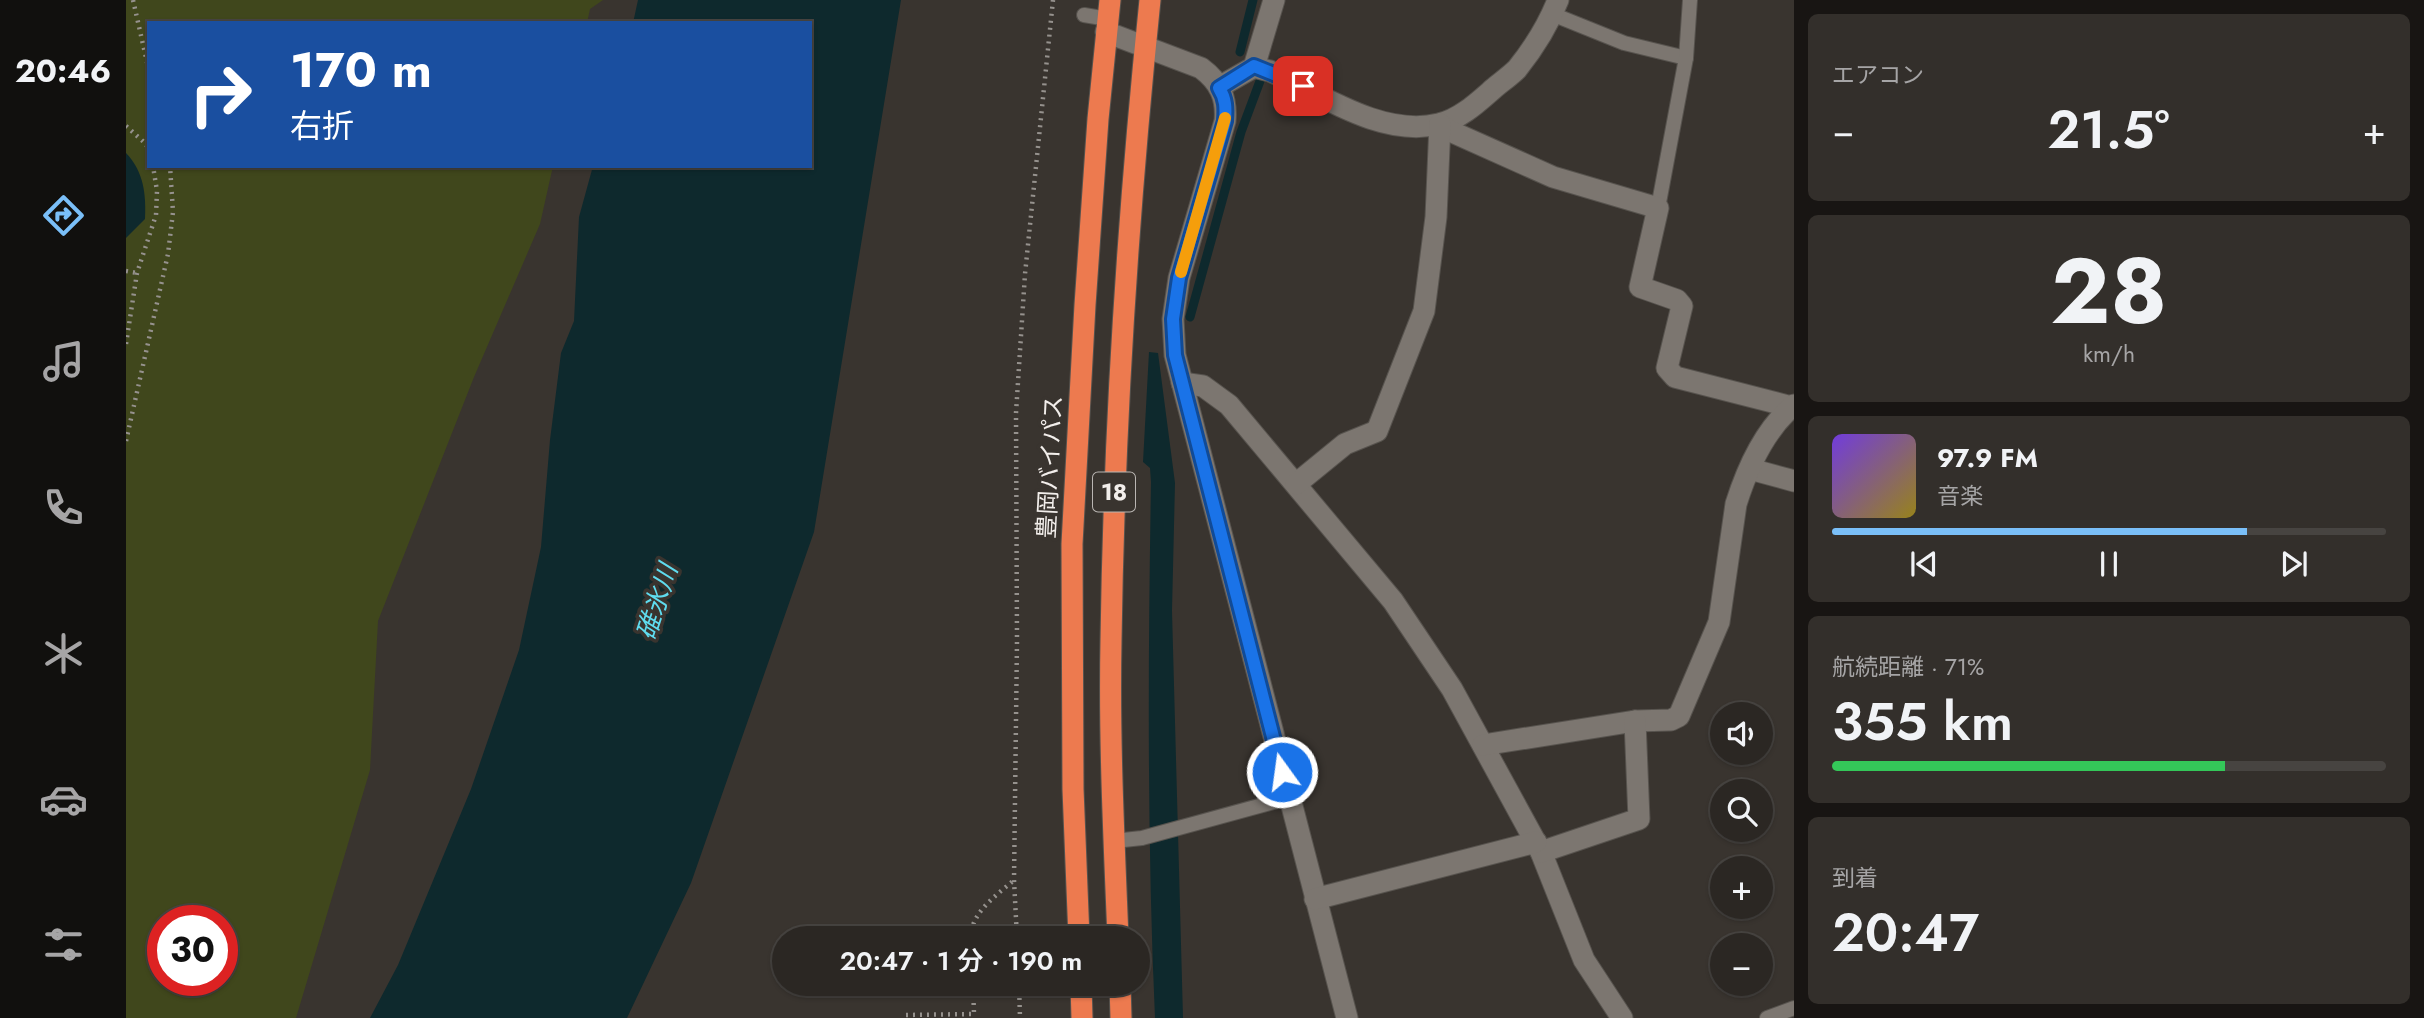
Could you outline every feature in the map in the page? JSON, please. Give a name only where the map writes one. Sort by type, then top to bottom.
[{"type":"highway","name":"18","points":[[1118,926],[1111,644],[1114,485],[1122,320],[1150,0]]},
{"type":"highway","name":"豊岡バイパス","points":[[1079,926],[1073,789],[1072,544],[1086,279],[1108,17]]},
{"type":"highway","points":[[1081,996],[1082,1018]]},
{"type":"highway","points":[[1120,996],[1121,1018]]},
{"type":"street","points":[[1219,88],[1254,66],[1274,0]]},
{"type":"street","points":[[1254,66],[1303,86],[1366,117],[1409,127],[1440,124],[1465,112],[1516,70],[1555,7]]},
{"type":"street","points":[[1108,17],[1145,47],[1201,68],[1212,75],[1224,97],[1225,121],[1188,240],[1173,319],[1175,355],[1346,1018]]},
{"type":"street","points":[[1440,124],[1553,177],[1658,208],[1640,287],[1677,300],[1682,306],[1667,368],[1675,377],[1793,406]]},
{"type":"street","points":[[1296,484],[1345,444],[1377,430],[1424,311],[1436,217],[1440,124]]},
{"type":"street","points":[[1182,383],[1203,386],[1229,405],[1393,601],[1452,689],[1538,847],[1584,960],[1622,1018]]},
{"type":"street","points":[[1483,746],[1635,721],[1671,720],[1679,716],[1719,622],[1736,504],[1750,469],[1775,423],[1793,406]]},
{"type":"street","points":[[1750,469],[1794,481]]},
{"type":"street","points":[[1315,899],[1538,847],[1639,819],[1635,721]]},
{"type":"lane","points":[[1658,208],[1686,58],[1690,0]]},
{"type":"lane","points":[[1555,7],[1624,43],[1686,58]]},
{"type":"lane","points":[[1084,15],[1108,17]]},
{"type":"lane","points":[[1114,841],[1142,838],[1288,798]]},
{"type":"lane","points":[[1767,1018],[1794,1008]]},
{"type":"path","points":[[133,0],[147,62]]},
{"type":"path","points":[[1016,926],[1014,880],[1016,413],[1025,274],[1053,0]]},
{"type":"path","points":[[126,126],[147,146]]},
{"type":"path","points":[[126,344],[137,274],[156,215],[157,191],[153,168]]},
{"type":"path","points":[[126,441],[168,254],[173,212],[170,168]]},
{"type":"path","points":[[126,271],[137,274]]},
{"type":"path","points":[[973,926],[985,907],[1014,880]]},
{"type":"path","points":[[906,1015],[974,1014],[973,996]]},
{"type":"path","points":[[1019,996],[1020,1018]]},
{"type":"green space","points":[[126,0],[603,0],[590,9],[587,21],[147,21],[147,168],[553,168],[540,224],[474,377],[378,621],[370,770],[296,1018],[126,1018]]},
{"type":"water","name":"碓氷川","points":[[638,0],[901,0],[814,532],[691,883],[627,1018],[370,1018],[398,965],[471,789],[519,650],[541,547],[561,353],[574,321],[579,217],[592,168],[812,168],[812,21],[633,21]]},
{"type":"water","points":[[126,153],[140,176],[144,192],[145,219],[126,238]]},
{"type":"water","points":[[1149,352],[1158,353],[1175,483],[1172,611],[1183,1018],[1155,1018],[1149,750],[1151,482],[1150,468],[1143,462]]},
{"type":"waterway","points":[[1240,52],[1253,0]]},
{"type":"waterway","points":[[1190,317],[1241,132],[1260,81]]},
{"type":"slow traffic","points":[[1181,272],[1225,118]]},
{"type":"route","points":[[1282,772],[1175,355],[1173,319],[1188,240],[1225,121],[1226,107],[1219,88],[1254,66],[1303,86]]}]
